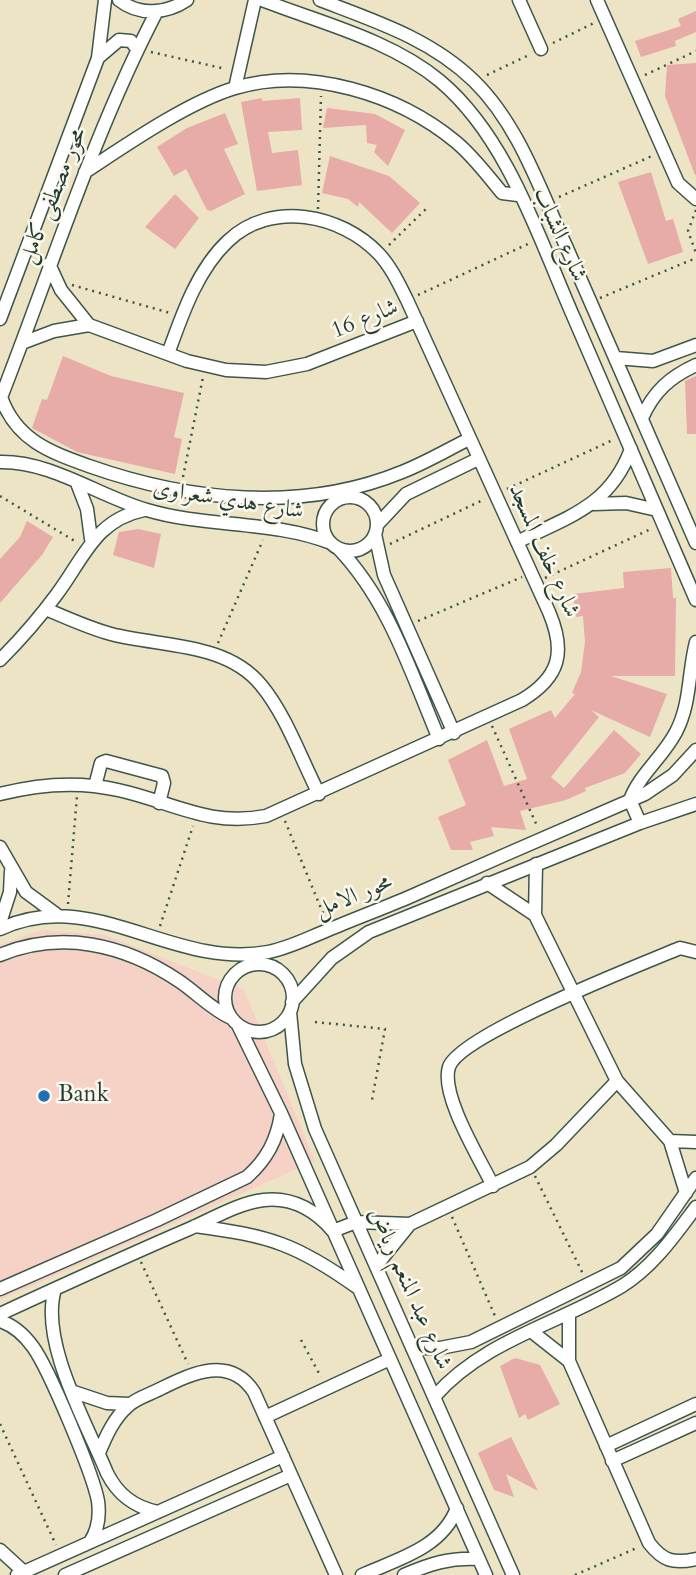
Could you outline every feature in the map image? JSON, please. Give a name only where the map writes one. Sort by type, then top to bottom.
[{"type":"street","name":"محور مصطفى كامل","points":[[0,319],[5,293],[98,58],[105,0]]},
{"type":"street","points":[[119,0],[136,9],[157,11],[178,6],[187,0]]},
{"type":"street","points":[[235,88],[255,0]]},
{"type":"street","name":"شارع الشباب","points":[[262,0],[380,45],[431,74],[475,115],[502,158],[519,195],[696,600]]},
{"type":"street","name":"شارع الشباب","points":[[320,0],[406,33],[442,54],[467,74],[488,97],[512,131],[591,302],[696,542]]},
{"type":"street","points":[[519,0],[541,49]]},
{"type":"street","points":[[597,0],[678,183],[696,199]]},
{"type":"street","name":"محور مصطفى كامل","points":[[1,399],[85,172],[137,48],[157,11]]},
{"type":"street","points":[[98,58],[119,40],[131,41],[137,48]]},
{"type":"street","points":[[85,172],[163,123],[235,88],[281,81],[321,83],[344,88],[411,112],[457,142],[502,193],[519,195]]},
{"type":"street","name":"شارع 16","points":[[49,264],[69,303],[89,325],[168,354],[205,366],[246,372],[288,369],[329,357],[417,321],[379,255],[352,233],[317,219],[276,217],[241,230],[209,264],[182,316],[168,354]]},
{"type":"street","points":[[570,311],[591,302]]},
{"type":"street","name":"شارع خلف المسجد","points":[[0,794],[47,785],[78,784],[159,803],[196,816],[234,820],[281,811],[454,733],[533,694],[554,669],[558,636],[417,321]]},
{"type":"street","name":"شارع 16","points":[[22,343],[54,331],[89,325]]},
{"type":"street","points":[[616,358],[653,361],[695,348]]},
{"type":"street","points":[[642,418],[652,398],[666,381],[696,365]]},
{"type":"street","name":"شارع هدي شعراوى","points":[[1,399],[16,426],[41,447],[100,470],[180,491],[230,498],[301,495],[359,485],[402,472],[469,439]]},
{"type":"street","points":[[34,465],[41,447]]},
{"type":"street","points":[[517,542],[594,504],[613,486],[631,449]]},
{"type":"street","points":[[359,485],[349,498],[329,508],[324,522],[334,545],[360,550],[406,494],[478,459]]},
{"type":"street","name":"شارع هدي شعراوى","points":[[0,462],[34,465],[144,510],[220,525],[302,533],[334,545],[361,573],[380,602],[439,739]]},
{"type":"street","points":[[77,483],[87,509],[89,544]]},
{"type":"street","points":[[301,495],[329,508]]},
{"type":"street","points":[[349,498],[357,498],[372,508],[384,575],[454,733]]},
{"type":"street","points":[[594,504],[626,503],[657,510]]},
{"type":"street","points":[[0,660],[46,609],[89,544],[115,519],[144,510]]},
{"type":"street","points":[[46,609],[109,633],[213,654],[237,664],[261,685],[319,794]]},
{"type":"street","points":[[640,822],[630,800],[677,730],[690,694],[696,642]]},
{"type":"street","name":"محور الامل","points":[[0,929],[33,917],[62,914],[101,921],[186,949],[228,955],[270,952],[630,800],[666,780],[696,750]]},
{"type":"street","points":[[95,786],[101,763],[107,761],[162,776],[164,783],[159,803]]},
{"type":"street","name":"محور الامل","points":[[291,1007],[332,958],[369,932],[640,822],[696,804]]},
{"type":"street","points":[[0,847],[11,871],[35,901],[62,914]]},
{"type":"street","points":[[536,864],[535,915],[617,1081],[670,1141],[685,1193]]},
{"type":"street","points":[[0,923],[8,902],[11,871]]},
{"type":"street","points":[[488,883],[535,915]]},
{"type":"street","name":"شارع عبد المنعم رياض","points":[[0,956],[39,942],[76,941],[95,945],[165,972],[235,1022],[281,1114],[486,1575]]},
{"type":"street","points":[[493,1186],[451,1098],[449,1067],[456,1055],[482,1037],[572,994],[680,948],[696,952]]},
{"type":"street","points":[[228,955],[250,965],[265,965],[283,974],[292,992],[291,1007],[285,1021],[267,1031],[247,1030],[235,1022],[226,1009],[226,989],[237,972],[250,965],[270,952]]},
{"type":"street","name":"شارع عبد المنعم رياض","points":[[291,1007],[295,1064],[304,1098],[356,1222],[513,1575]]},
{"type":"street","points":[[376,1266],[410,1224],[530,1167],[556,1145],[617,1081]]},
{"type":"street","points":[[0,1289],[247,1177],[258,1167],[274,1143],[281,1114]]},
{"type":"street","points":[[670,1141],[696,1142]]},
{"type":"street","points":[[434,1398],[496,1337],[621,1268],[657,1234],[696,1178]]},
{"type":"street","points":[[0,1314],[243,1205],[263,1200],[283,1200],[302,1205],[320,1216],[333,1231],[356,1222],[410,1224]]},
{"type":"street","points":[[412,1348],[456,1346],[531,1331],[569,1313],[624,1284],[667,1245],[695,1210]]},
{"type":"street","points":[[157,1220],[165,1239]]},
{"type":"street","points":[[195,1226],[257,1236],[292,1245],[319,1260],[359,1289]]},
{"type":"street","points":[[657,1234],[667,1245]]},
{"type":"street","points":[[55,1289],[50,1319],[58,1356],[107,1473],[124,1496],[139,1507],[158,1512]]},
{"type":"street","points":[[569,1313],[569,1360],[649,1543],[660,1558],[672,1562],[696,1559]]},
{"type":"street","points":[[0,1321],[28,1340],[42,1363],[91,1479],[99,1512],[95,1534],[90,1542]]},
{"type":"street","points":[[531,1331],[569,1360]]},
{"type":"street","points":[[42,1363],[58,1356]]},
{"type":"street","points":[[265,1417],[390,1359]]},
{"type":"street","points":[[99,1453],[112,1427],[129,1404],[192,1374],[212,1369],[232,1372],[248,1383],[335,1575]]},
{"type":"street","points":[[74,1392],[107,1402],[129,1404]]},
{"type":"street","points":[[606,1446],[696,1404]]},
{"type":"street","points":[[612,1461],[696,1423]]},
{"type":"street","points":[[433,1456],[456,1447]]},
{"type":"street","points":[[0,1550],[20,1574],[283,1456]]},
{"type":"street","points":[[91,1479],[107,1473]]},
{"type":"street","points":[[61,1556],[67,1574],[291,1475]]},
{"type":"street","points":[[362,1575],[432,1541],[445,1531],[457,1508]]},
{"type":"street","points":[[404,1575],[437,1561],[479,1559]]},
{"type":"path","points":[[137,48],[238,72]]},
{"type":"path","points":[[633,81],[696,51]]},
{"type":"path","points":[[317,219],[321,83]]},
{"type":"path","points":[[546,203],[664,151]]},
{"type":"path","points":[[379,255],[429,206]]},
{"type":"path","points":[[591,302],[696,255],[688,231],[696,210]]},
{"type":"path","points":[[407,300],[539,239]]},
{"type":"path","points":[[56,280],[182,316]]},
{"type":"path","points":[[180,491],[205,366]]},
{"type":"path","points":[[0,496],[89,544]]},
{"type":"path","points":[[407,626],[663,524]]},
{"type":"path","points":[[213,654],[269,528]]},
{"type":"path","points":[[488,717],[543,838]]},
{"type":"path","points":[[62,914],[78,784]]},
{"type":"path","points":[[281,811],[329,929]]},
{"type":"path","points":[[156,939],[196,816]]},
{"type":"path","points":[[315,1022],[385,1028],[372,1100]]},
{"type":"path","points":[[530,1167],[589,1286]]},
{"type":"path","points":[[447,1207],[496,1337]]},
{"type":"path","points":[[137,1252],[192,1374]]},
{"type":"path","points":[[301,1340],[327,1389]]},
{"type":"path","points":[[0,1424],[61,1556]]},
{"type":"path","points":[[575,1575],[649,1543]]},
{"type":"shaded area","points":[[42,930],[105,935],[244,990],[315,1161],[0,1300],[0,945]]},
{"type":"building","points":[[696,11],[696,32],[675,41],[676,46],[641,57],[635,41],[681,26],[678,19]]},
{"type":"building","points":[[696,63],[695,175],[665,96],[667,65]]},
{"type":"building","points":[[262,98],[262,101],[300,98],[302,130],[268,132],[272,153],[298,150],[302,185],[257,191],[241,102]]},
{"type":"building","points":[[327,108],[375,114],[405,130],[388,166],[374,152],[377,145],[367,143],[366,125],[323,128]]},
{"type":"building","points":[[225,113],[238,144],[224,149],[245,194],[211,211],[207,210],[186,169],[174,176],[157,147],[187,128]]},
{"type":"building","points":[[330,156],[389,176],[420,203],[392,233],[359,202],[358,207],[348,199],[322,193]]},
{"type":"building","points":[[651,172],[666,221],[673,219],[683,252],[648,264],[618,182]]},
{"type":"building","points":[[175,194],[199,218],[175,249],[145,227]]},
{"type":"building","points":[[63,356],[111,376],[184,393],[174,437],[182,439],[175,474],[77,452],[32,428],[42,399],[47,400]]},
{"type":"building","points":[[696,376],[696,434],[687,434],[685,381]]},
{"type":"building","points":[[27,521],[53,537],[42,555],[0,603],[0,559],[20,537]]},
{"type":"building","points":[[138,529],[161,534],[154,568],[113,555],[119,532]]},
{"type":"building","points":[[671,568],[673,598],[676,598],[675,676],[611,676],[667,694],[650,737],[591,710],[599,717],[551,777],[564,788],[614,730],[641,754],[625,773],[585,788],[586,791],[566,800],[520,811],[526,830],[491,827],[494,836],[470,842],[473,850],[451,850],[438,817],[466,805],[448,760],[487,740],[504,786],[527,779],[509,729],[551,710],[555,718],[575,694],[572,693],[581,672],[585,642],[583,616],[576,617],[573,594],[624,588],[623,572]]},
{"type":"building","points":[[515,1358],[540,1365],[560,1404],[528,1420],[525,1414],[519,1418],[500,1366]]},
{"type":"building","points":[[511,1437],[538,1491],[506,1474],[514,1497],[494,1490],[478,1453]]},
{"type":"place","name":"Bank","points":[[44,1096]]}]
